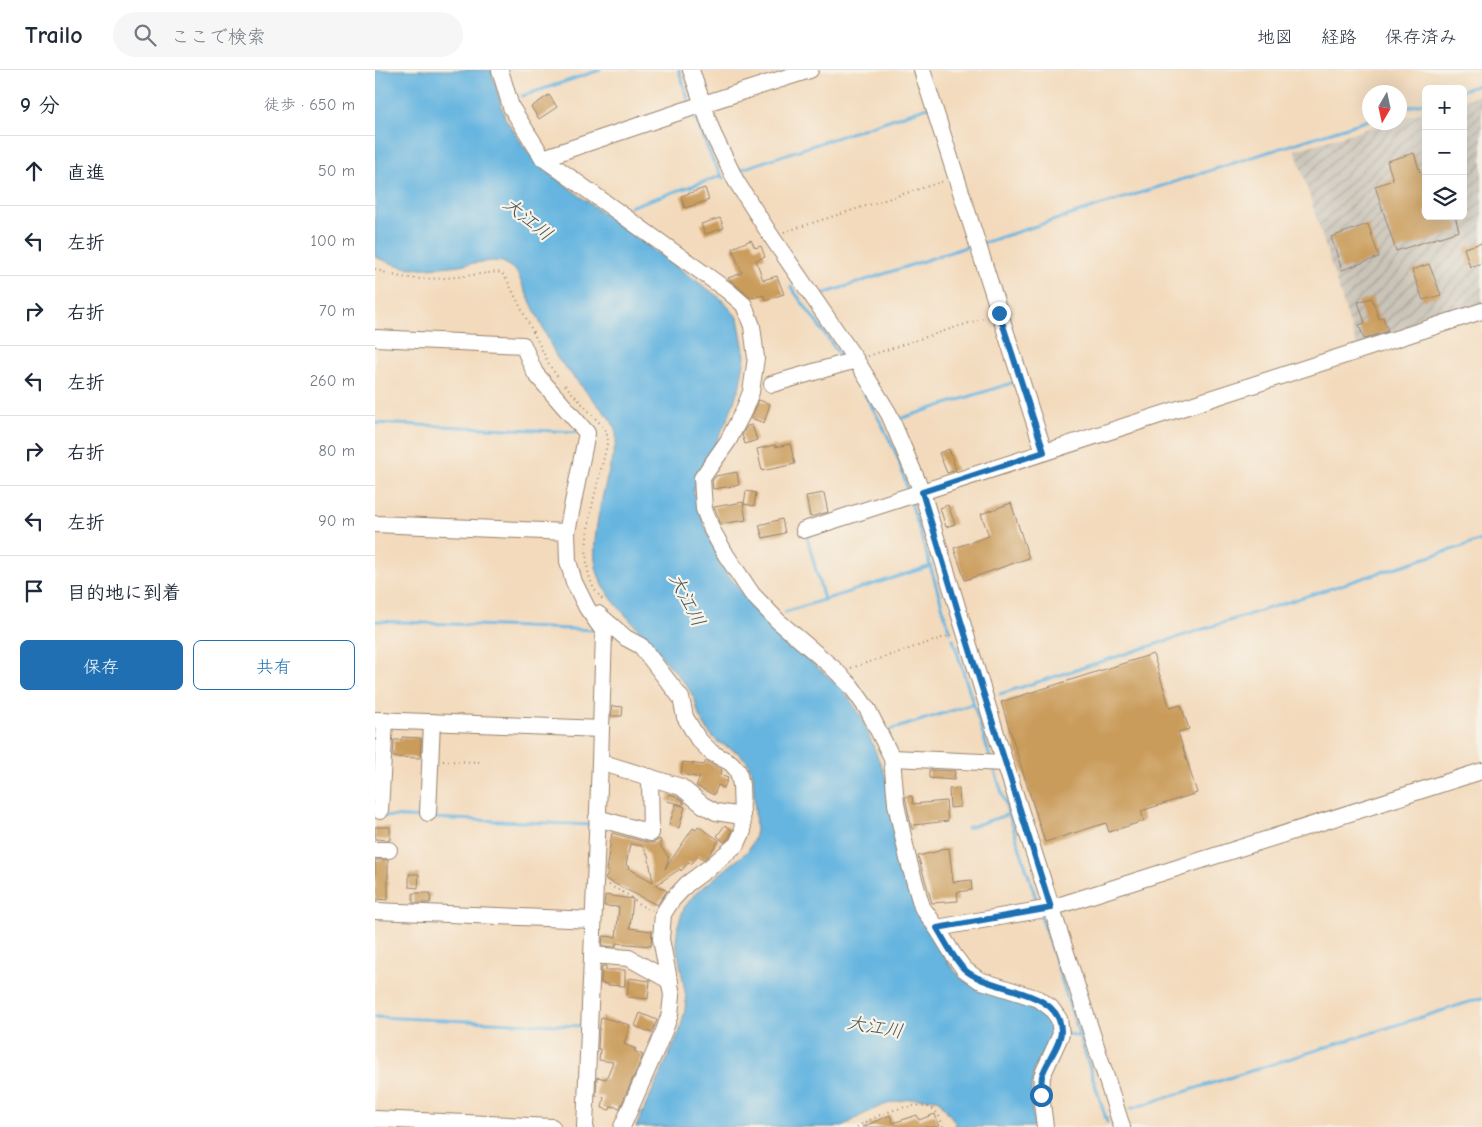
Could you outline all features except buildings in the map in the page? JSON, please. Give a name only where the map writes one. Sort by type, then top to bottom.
[{"type":"street","points":[[501,70],[511,108],[543,158],[728,291],[744,305],[752,326],[756,358],[751,392],[728,441],[702,478],[704,509],[712,530],[726,556],[747,588],[778,621],[832,667],[851,686],[868,710],[892,758],[896,804],[908,859],[922,907],[953,954],[964,969],[979,980],[1039,999],[1051,1008],[1059,1019],[1061,1034],[1042,1076],[1041,1095],[1045,1127]]},
{"type":"street","points":[[691,70],[722,155],[735,181],[856,360],[889,414],[922,492],[1005,763],[1122,1127]]},
{"type":"street","points":[[543,158],[810,70]]},
{"type":"street","points":[[921,70],[1044,452]]},
{"type":"street","points":[[804,530],[1482,311]]},
{"type":"street","points":[[375,338],[523,345],[535,373],[587,433],[567,532],[568,561],[574,582],[587,608],[604,632],[601,762],[597,818],[585,1127]]},
{"type":"street","points":[[771,384],[856,360]]},
{"type":"street","points":[[375,524],[567,532]]},
{"type":"street","points":[[587,608],[602,616],[626,638],[641,646],[681,698],[685,717],[698,739],[711,752],[731,763],[739,771],[741,785],[743,831],[737,844],[687,884],[672,900],[663,914],[661,939],[672,995],[670,1014],[665,1031],[622,1127]]},
{"type":"street","points":[[380,811],[380,720],[601,729]]},
{"type":"street","points":[[428,813],[432,722]]},
{"type":"street","points":[[892,758],[1005,763]]},
{"type":"street","points":[[601,762],[681,787],[703,805],[716,812],[743,816]]},
{"type":"street","points":[[937,928],[1051,908],[1482,771]]},
{"type":"street","points":[[597,818],[651,833],[651,777]]},
{"type":"street","points":[[375,911],[593,920]]},
{"type":"street","points":[[592,955],[629,958],[670,981]]},
{"type":"street","points":[[375,1119],[552,1127]]},
{"type":"path","points":[[771,236],[955,177]]},
{"type":"path","points":[[375,270],[394,276],[410,278],[435,278],[497,272],[502,274],[507,280],[550,366],[558,377]]},
{"type":"path","points":[[856,360],[999,313]]},
{"type":"path","points":[[564,384],[605,429],[608,438],[586,535],[585,554],[592,584],[603,601]]},
{"type":"path","points":[[849,668],[964,631]]},
{"type":"path","points":[[430,761],[483,762]]},
{"type":"path","points":[[595,879],[629,896],[639,906],[663,914]]},
{"type":"path","points":[[857,1127],[866,1121],[897,1108],[924,1106],[932,1108],[938,1114],[943,1127]]},
{"type":"shaded area","points":[[1482,94],[1482,307],[1357,347],[1295,150],[1362,130],[1407,130],[1407,117],[1422,112],[1422,220],[1467,220],[1467,99]]},
{"type":"water","name":"大江川","points":[[375,70],[491,70],[505,118],[527,151],[547,171],[720,298],[738,318],[745,356],[740,385],[728,418],[693,490],[700,514],[721,566],[774,632],[841,687],[860,714],[888,782],[917,911],[948,963],[963,980],[989,992],[1030,1002],[1052,1016],[1053,1032],[1034,1069],[1030,1099],[1035,1127],[955,1127],[955,1122],[938,1099],[923,1098],[887,1104],[866,1113],[842,1127],[636,1127],[680,1031],[685,1010],[686,997],[676,942],[678,925],[684,908],[695,894],[747,852],[753,842],[756,831],[753,775],[747,761],[737,752],[718,742],[710,734],[699,716],[695,700],[687,686],[620,609],[601,581],[595,560],[596,532],[601,502],[616,443],[615,430],[610,419],[557,358],[516,271],[503,262],[493,261],[415,268],[397,265],[375,257]]},
{"type":"waterway","points":[[522,96],[600,70]]},
{"type":"waterway","points":[[679,70],[689,103]]},
{"type":"waterway","points":[[1467,89],[1482,84]]},
{"type":"waterway","points":[[1407,108],[1422,103]]},
{"type":"waterway","points":[[739,170],[928,107]]},
{"type":"waterway","points":[[695,117],[712,159],[723,178]]},
{"type":"waterway","points":[[983,243],[1362,122]]},
{"type":"waterway","points":[[629,207],[721,176]]},
{"type":"waterway","points":[[823,294],[972,245]]},
{"type":"waterway","points":[[791,287],[842,358]]},
{"type":"waterway","points":[[849,369],[888,437],[899,461],[908,491]]},
{"type":"waterway","points":[[899,419],[1015,382]]},
{"type":"waterway","points":[[375,423],[577,432]]},
{"type":"waterway","points":[[911,502],[950,632]]},
{"type":"waterway","points":[[807,537],[824,600]]},
{"type":"waterway","points":[[1000,694],[1482,540]]},
{"type":"waterway","points":[[785,612],[931,566]]},
{"type":"waterway","points":[[375,621],[595,630]]},
{"type":"waterway","points":[[953,639],[990,757]]},
{"type":"waterway","points":[[890,730],[973,704]]},
{"type":"waterway","points":[[994,768],[1038,905]]},
{"type":"waterway","points":[[967,828],[1009,814]]},
{"type":"waterway","points":[[382,816],[592,825]]},
{"type":"waterway","points":[[1041,916],[1080,1037]]},
{"type":"waterway","points":[[1130,1109],[1482,998]]},
{"type":"waterway","points":[[375,1017],[582,1027]]},
{"type":"waterway","points":[[1066,1033],[1080,1037],[1107,1122]]},
{"type":"route","points":[[999,313],[1044,452],[922,492],[1051,908],[937,928],[964,969],[979,980],[1039,999],[1051,1008],[1059,1019],[1061,1034],[1042,1076],[1041,1095]]}]
